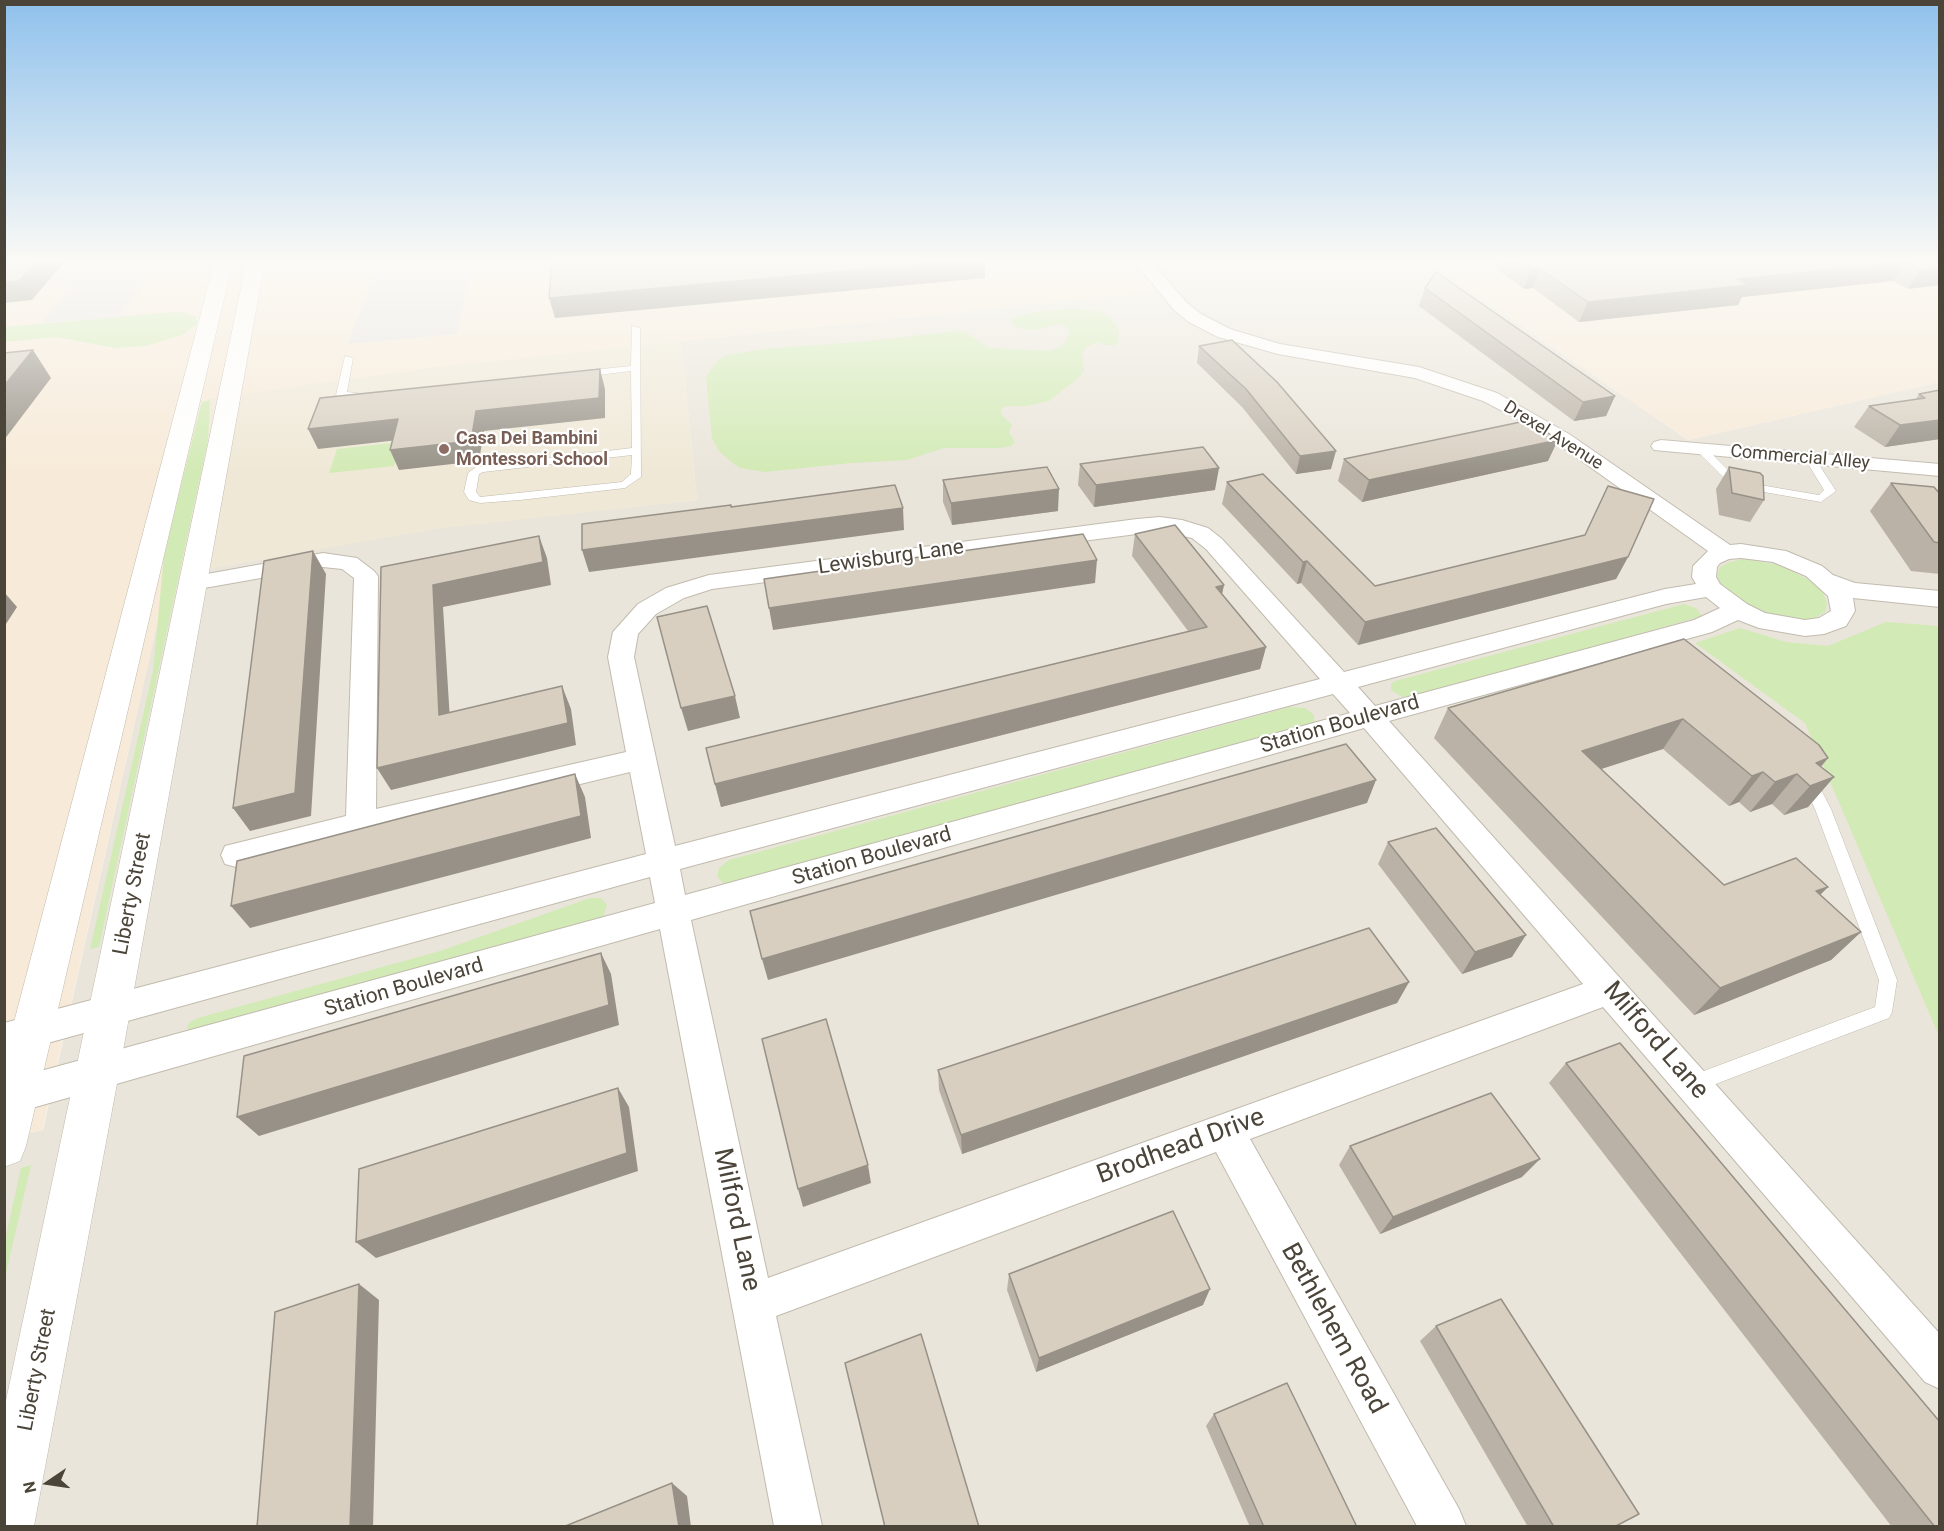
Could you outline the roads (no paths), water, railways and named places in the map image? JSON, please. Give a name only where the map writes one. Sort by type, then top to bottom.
[{"type":"street","points":[[4,1146],[18,1036],[205,331]]},
{"type":"street","name":"Liberty Street","points":[[7,1527],[242,331]]},
{"type":"street","name":"Drexel Avenue","points":[[1221,331],[1278,349],[1419,373],[1490,397],[1562,438],[1725,552]]},
{"type":"street","name":"Commercial Alley","points":[[1661,446],[1940,470]]},
{"type":"street","name":"Lewisburg Lane","points":[[663,861],[621,657],[626,632],[646,609],[675,593],[710,582],[1137,526],[1160,524],[1182,526],[1200,533],[1214,544],[1369,717]]},
{"type":"street","points":[[1741,551],[1778,556],[1814,571],[1828,582],[1843,602],[1843,611],[1837,620],[1824,626],[1805,628],[1775,624],[1738,610],[1711,589],[1704,577],[1705,566],[1712,558],[1725,552],[1741,551]]},
{"type":"street","points":[[193,583],[323,560],[349,563],[377,574],[361,824]]},
{"type":"street","points":[[1828,582],[1851,590],[1940,599]]},
{"type":"street","name":"Station Boulevard","points":[[18,1036],[663,861],[1665,597],[1711,589]]},
{"type":"street","points":[[1843,611],[1874,608],[1940,616]]},
{"type":"street","name":"Station Boulevard","points":[[11,1097],[1369,717],[1665,644],[1738,610]]},
{"type":"street","name":"Milford Lane","points":[[1369,717],[1940,1367]]},
{"type":"street","points":[[236,855],[642,759]]},
{"type":"street","name":"Milford Lane","points":[[663,861],[798,1527]]},
{"type":"street","name":"Brodhead Drive","points":[[753,1304],[1610,989]]},
{"type":"street","name":"Bethlehem Road","points":[[1225,1131],[1442,1527]]},
{"type":"lane","points":[[634,331],[638,475],[625,485],[480,500],[473,498],[470,492],[474,472],[480,469],[637,451]]},
{"type":"lane","points":[[348,358],[341,395],[350,397],[372,395]]},
{"type":"lane","points":[[567,375],[636,368]]},
{"type":"lane","points":[[1701,449],[1728,476],[1750,488],[1821,499],[1830,491],[1810,459]]},
{"type":"lane","points":[[1692,1084],[1883,1012],[1888,980],[1823,809],[1801,769]]},
{"type":"place","name":"Casa Dei Bambini Montessori School","points":[[444,449]]}]
